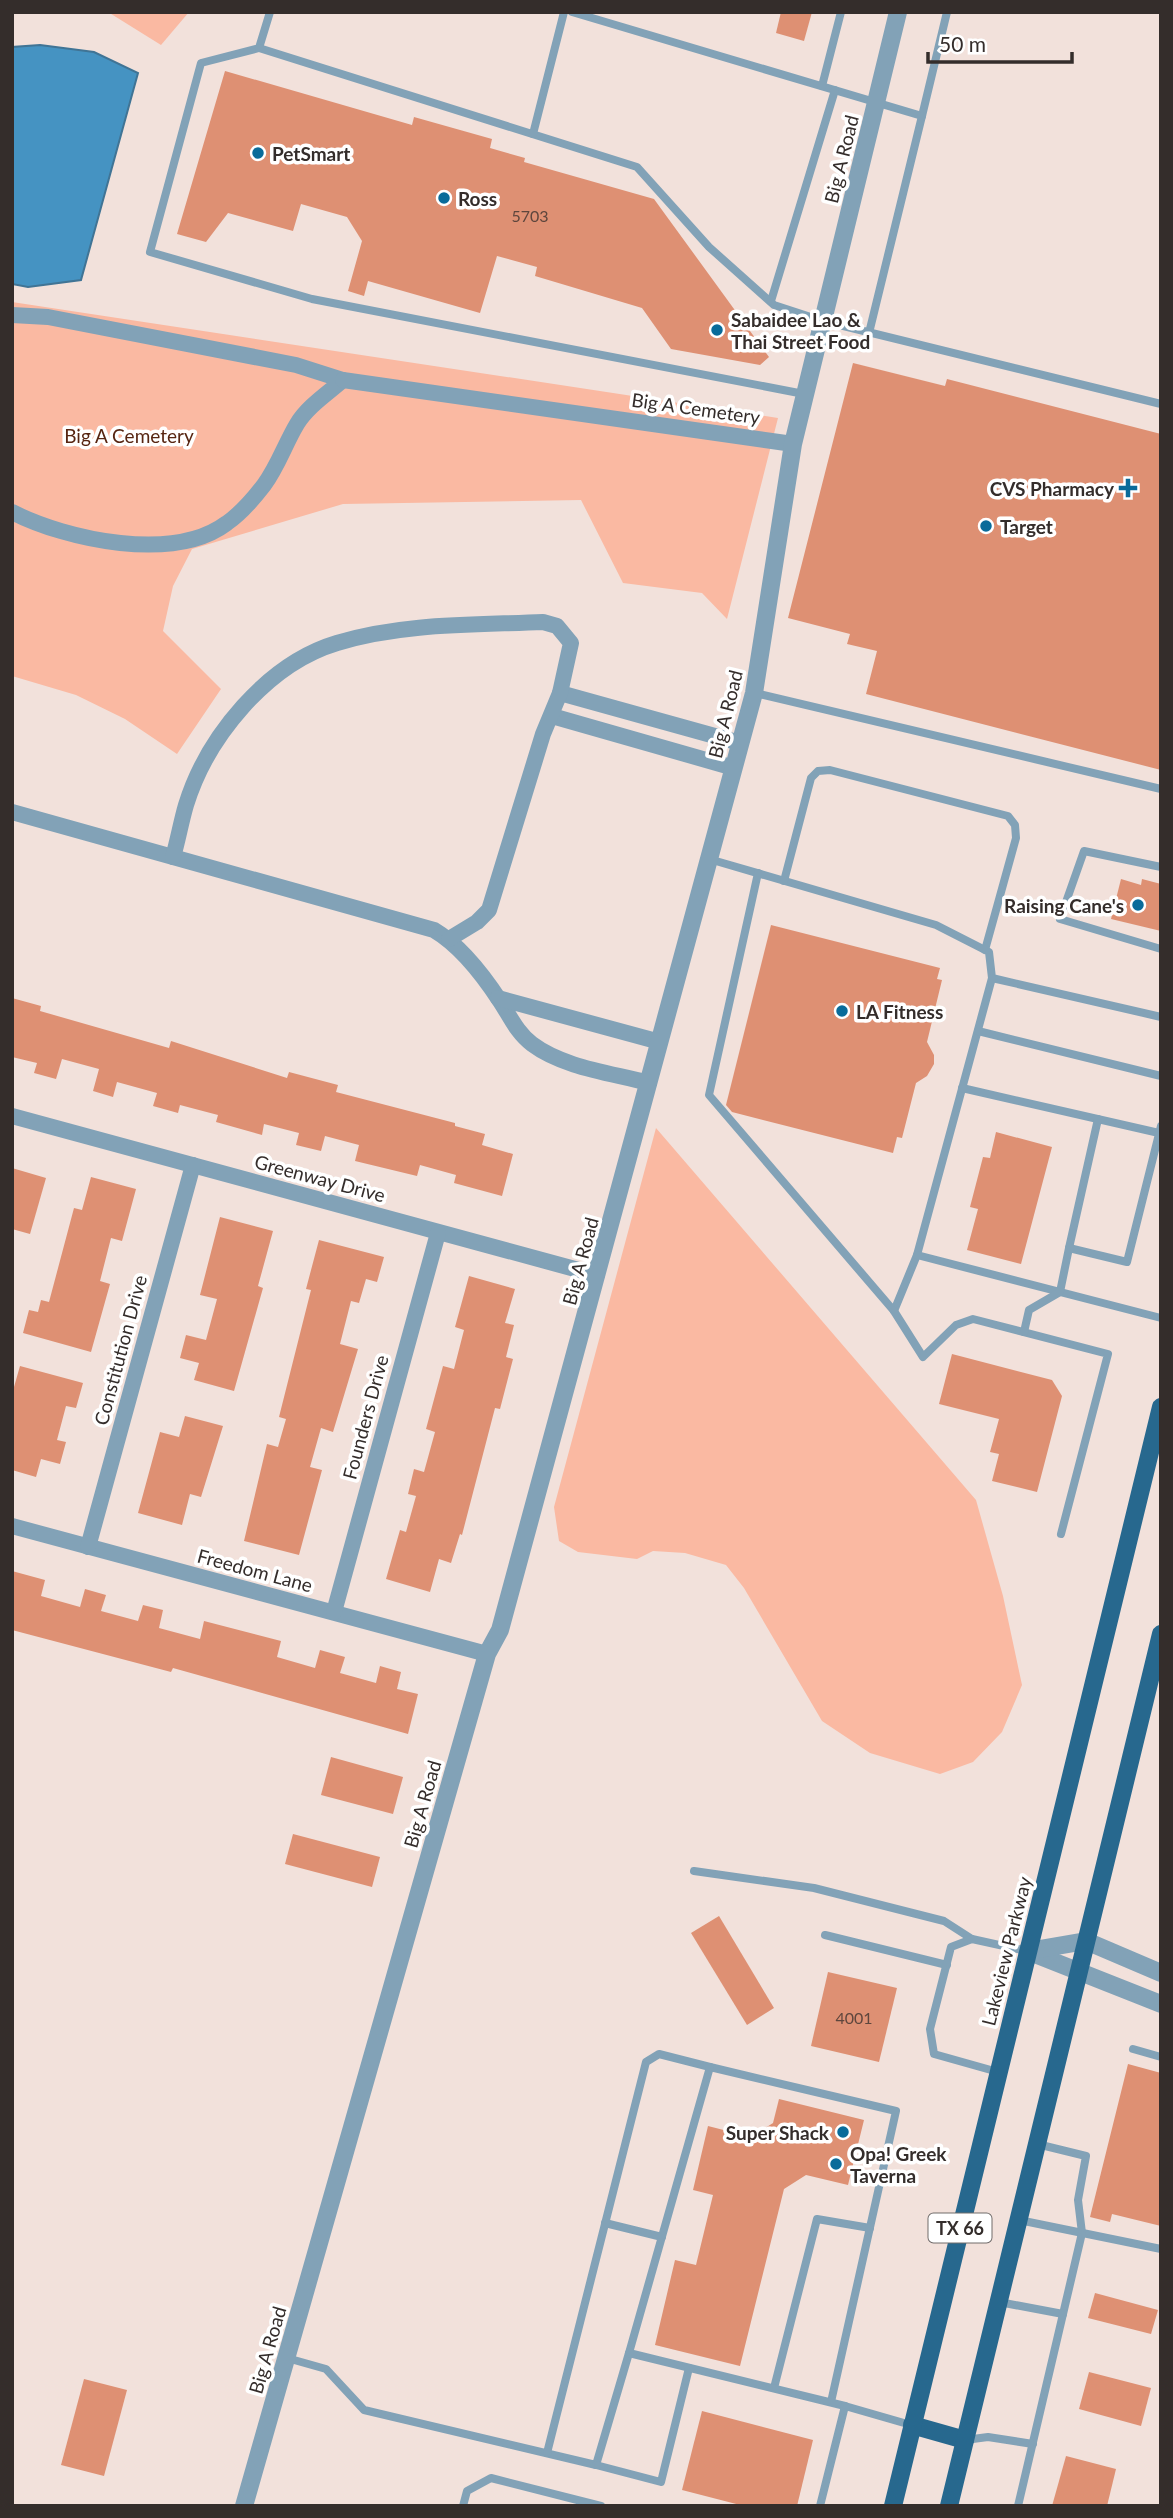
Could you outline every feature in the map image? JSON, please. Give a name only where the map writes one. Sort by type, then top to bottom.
[{"type":"main road","name":"Lakeview Parkway","points":[[892,2506],[1161,1407]]},
{"type":"main road","name":"TX 66","points":[[949,2506],[1161,1633]]},
{"type":"main road","points":[[912,2425],[965,2440]]},
{"type":"street","name":"Big A Road","points":[[244,2506],[487,1654],[500,1630],[754,693],[793,443],[898,12]]},
{"type":"street","name":"Big A Cemetery","points":[[12,315],[48,317],[296,365],[342,380],[396,385],[793,443]]},
{"type":"street","points":[[12,512],[30,522],[111,541],[155,545],[195,538],[226,524],[244,506],[278,462],[298,421],[342,380]]},
{"type":"street","points":[[173,857],[194,788],[234,718],[285,669],[334,643],[404,629],[542,622],[557,626],[571,643],[561,693],[543,734],[489,910],[477,922],[449,939]]},
{"type":"street","points":[[561,693],[740,743]]},
{"type":"street","points":[[552,716],[734,768]]},
{"type":"street","points":[[12,811],[434,930],[449,939],[498,998],[520,1034],[532,1045],[561,1059],[649,1083]]},
{"type":"street","points":[[498,998],[660,1042]]},
{"type":"street","name":"Greenway Drive","points":[[12,1116],[597,1275]]},
{"type":"street","name":"Constitution Drive","points":[[88,1547],[193,1165]]},
{"type":"street","name":"Founders Drive","points":[[334,1612],[438,1233]]},
{"type":"street","name":"Freedom Lane","points":[[12,1526],[487,1654]]},
{"type":"street","points":[[1027,1951],[1086,1941],[1161,1973]]},
{"type":"street","points":[[1027,1951],[1161,2004]]},
{"type":"lane","points":[[260,48],[270,12]]},
{"type":"lane","points":[[533,134],[564,12]]},
{"type":"lane","points":[[572,12],[922,116]]},
{"type":"lane","points":[[822,86],[841,12]]},
{"type":"lane","points":[[869,332],[947,12]]},
{"type":"lane","points":[[805,394],[312,299],[150,252],[201,63],[260,48],[636,167],[709,247],[771,301],[823,321],[1161,404]]},
{"type":"lane","points":[[771,301],[835,90]]},
{"type":"lane","points":[[754,693],[1161,789]]},
{"type":"lane","points":[[784,881],[811,778],[818,771],[830,770],[1008,816],[1015,825],[1016,838],[985,950]]},
{"type":"lane","points":[[1161,867],[1084,851],[1060,919],[1161,949]]},
{"type":"lane","points":[[709,859],[936,925],[989,952],[992,978],[978,1031],[917,1255],[894,1311]]},
{"type":"lane","points":[[758,873],[709,1095],[894,1311],[923,1357],[956,1325],[973,1319],[1108,1354],[1061,1534]]},
{"type":"lane","points":[[992,978],[1161,1017]]},
{"type":"lane","points":[[978,1031],[1161,1076]]},
{"type":"lane","points":[[962,1088],[1098,1119],[1160,1130],[1127,1262],[1069,1248]]},
{"type":"lane","points":[[1024,1332],[1029,1310],[1060,1292],[1098,1119]]},
{"type":"lane","points":[[917,1255],[1161,1318]]},
{"type":"lane","points":[[694,1871],[814,1888],[944,1921],[972,1939],[1027,1951]]},
{"type":"lane","points":[[825,1935],[947,1965]]},
{"type":"lane","points":[[972,1939],[951,1947],[930,2029],[934,2054],[998,2072]]},
{"type":"lane","points":[[1133,2049],[1161,2057]]},
{"type":"lane","points":[[547,2453],[646,2062],[659,2054],[896,2111],[831,2402]]},
{"type":"lane","points":[[596,2465],[710,2067]]},
{"type":"lane","points":[[1018,2506],[1082,2233],[1078,2200],[1087,2156],[1037,2144]]},
{"type":"lane","points":[[774,2388],[817,2219],[870,2228]]},
{"type":"lane","points":[[1019,2221],[1161,2249]]},
{"type":"lane","points":[[606,2223],[662,2237]]},
{"type":"lane","points":[[999,2302],[1063,2314]]},
{"type":"lane","points":[[629,2353],[831,2402],[912,2425]]},
{"type":"lane","points":[[287,2358],[326,2369],[364,2410],[661,2482],[689,2368]]},
{"type":"lane","points":[[820,2506],[845,2406]]},
{"type":"lane","points":[[965,2440],[988,2437],[1033,2444]]},
{"type":"lane","points":[[463,2506],[467,2490],[491,2478],[601,2506]]},
{"type":"green space","points":[[108,12],[189,12],[161,45]]},
{"type":"green space","name":"Big A Cemetery","points":[[12,302],[778,418],[727,619],[702,593],[623,583],[581,500],[343,504],[192,549],[173,586],[163,631],[221,689],[177,754],[125,719],[76,695],[12,676]]},
{"type":"green space","points":[[656,1128],[976,1500],[1003,1596],[1022,1685],[1002,1732],[973,1762],[940,1774],[870,1753],[822,1721],[744,1588],[726,1565],[685,1553],[653,1551],[637,1559],[578,1552],[559,1541],[554,1507]]},
{"type":"water","points":[[40,45],[94,52],[138,73],[81,280],[28,287],[12,284],[12,47]]},
{"type":"building","points":[[781,12],[812,12],[804,41],[776,33]]},
{"type":"building","points":[[225,71],[412,125],[414,117],[492,139],[490,148],[525,158],[524,162],[654,199],[769,357],[760,365],[671,349],[642,308],[535,276],[537,267],[497,256],[480,313],[368,281],[364,296],[348,291],[362,241],[347,217],[301,204],[293,231],[228,213],[206,242],[177,234]]},
{"type":"building","name":"Target","points":[[853,363],[945,386],[947,379],[1161,434],[1161,770],[866,694],[877,651],[847,644],[850,634],[788,618]]},
{"type":"building","name":"Raising Cane's","points":[[1121,879],[1141,885],[1142,879],[1161,884],[1161,931],[1111,919]]},
{"type":"building","name":"LA Fitness","points":[[771,925],[940,968],[937,979],[942,980],[927,1042],[934,1055],[934,1064],[927,1076],[916,1083],[902,1138],[897,1137],[893,1153],[732,1112],[726,1105]]},
{"type":"building","points":[[12,998],[41,1006],[40,1011],[169,1048],[171,1041],[287,1078],[289,1072],[338,1085],[336,1092],[455,1123],[455,1126],[485,1134],[482,1145],[513,1154],[502,1196],[454,1183],[456,1175],[420,1165],[417,1176],[355,1161],[359,1145],[325,1136],[321,1151],[296,1145],[299,1133],[264,1124],[262,1135],[216,1122],[218,1115],[180,1105],[178,1113],[153,1106],[157,1093],[117,1082],[113,1097],[93,1091],[99,1069],[62,1059],[56,1079],[34,1073],[37,1063],[12,1057]]},
{"type":"building","points":[[996,1132],[1052,1147],[1021,1264],[967,1250],[978,1209],[970,1207],[983,1157],[990,1158]]},
{"type":"building","points":[[12,1168],[46,1178],[30,1234],[12,1229]]},
{"type":"building","points":[[91,1177],[136,1189],[122,1241],[111,1238],[100,1281],[110,1284],[91,1352],[23,1333],[29,1310],[38,1312],[41,1300],[49,1302],[74,1208],[82,1210]]},
{"type":"building","points":[[220,1217],[273,1231],[258,1286],[263,1288],[234,1391],[194,1380],[199,1363],[180,1358],[186,1335],[206,1340],[217,1299],[200,1295]]},
{"type":"building","points":[[319,1240],[384,1257],[377,1282],[366,1279],[359,1303],[351,1301],[340,1344],[358,1349],[333,1432],[321,1428],[310,1467],[322,1470],[299,1555],[244,1541],[267,1444],[278,1447],[286,1419],[279,1417],[311,1290],[306,1289]]},
{"type":"building","points":[[469,1276],[515,1289],[505,1323],[514,1325],[506,1357],[513,1359],[500,1409],[495,1408],[462,1535],[460,1534],[451,1563],[439,1559],[430,1592],[386,1579],[400,1530],[406,1532],[416,1496],[408,1494],[414,1469],[424,1472],[435,1432],[426,1429],[443,1366],[454,1369],[464,1330],[455,1327]]},
{"type":"building","points":[[952,1354],[1052,1380],[1062,1396],[1037,1492],[992,1481],[999,1454],[990,1452],[999,1419],[939,1404]]},
{"type":"building","points":[[20,1366],[83,1383],[76,1408],[66,1406],[57,1440],[66,1442],[60,1464],[41,1459],[36,1477],[12,1470],[12,1394]]},
{"type":"building","points":[[185,1416],[223,1426],[201,1497],[190,1494],[182,1525],[138,1513],[160,1432],[179,1437]]},
{"type":"building","points":[[12,1571],[45,1580],[41,1596],[80,1607],[85,1589],[106,1595],[101,1611],[138,1621],[143,1605],[163,1610],[159,1628],[200,1639],[204,1621],[281,1641],[277,1657],[315,1668],[320,1650],[345,1657],[340,1673],[376,1683],[380,1666],[401,1672],[397,1689],[418,1694],[408,1734],[173,1668],[171,1672],[12,1630]]},
{"type":"building","points":[[331,1757],[403,1777],[393,1814],[321,1795]]},
{"type":"building","points":[[293,1834],[380,1857],[372,1887],[285,1864]]},
{"type":"building","points":[[719,1916],[774,2008],[747,2025],[691,1933]]},
{"type":"building","points":[[828,1972],[897,1988],[879,2062],[811,2046]]},
{"type":"building","points":[[1128,2064],[1161,2073],[1161,2226],[1112,2214],[1110,2222],[1090,2217]]},
{"type":"building","points":[[779,2099],[864,2120],[848,2185],[806,2175],[784,2189],[740,2366],[655,2345],[675,2260],[696,2265],[713,2195],[693,2190],[708,2126],[751,2137],[773,2123]]},
{"type":"building","points":[[1095,2293],[1158,2310],[1151,2334],[1088,2318]]},
{"type":"building","points":[[1089,2372],[1151,2388],[1141,2426],[1079,2409]]},
{"type":"building","points":[[84,2379],[127,2390],[104,2476],[61,2465]]},
{"type":"building","points":[[702,2411],[813,2440],[797,2506],[744,2506],[682,2490]]},
{"type":"building","points":[[1066,2456],[1116,2469],[1107,2506],[1052,2506]]},
{"type":"place","name":"PetSmart","points":[[258,153]]},
{"type":"place","name":"Ross","points":[[444,198]]},
{"type":"place","name":"Sabaidee Lao & Thai Street Food","points":[[717,330]]},
{"type":"place","name":"CVS Pharmacy","points":[[1128,488]]},
{"type":"place","name":"Target","points":[[986,526]]},
{"type":"place","name":"Raising Cane's","points":[[1138,905]]},
{"type":"place","name":"LA Fitness","points":[[842,1011]]},
{"type":"place","name":"Super Shack","points":[[843,2132]]},
{"type":"place","name":"Opa! Greek Taverna","points":[[836,2164]]}]
